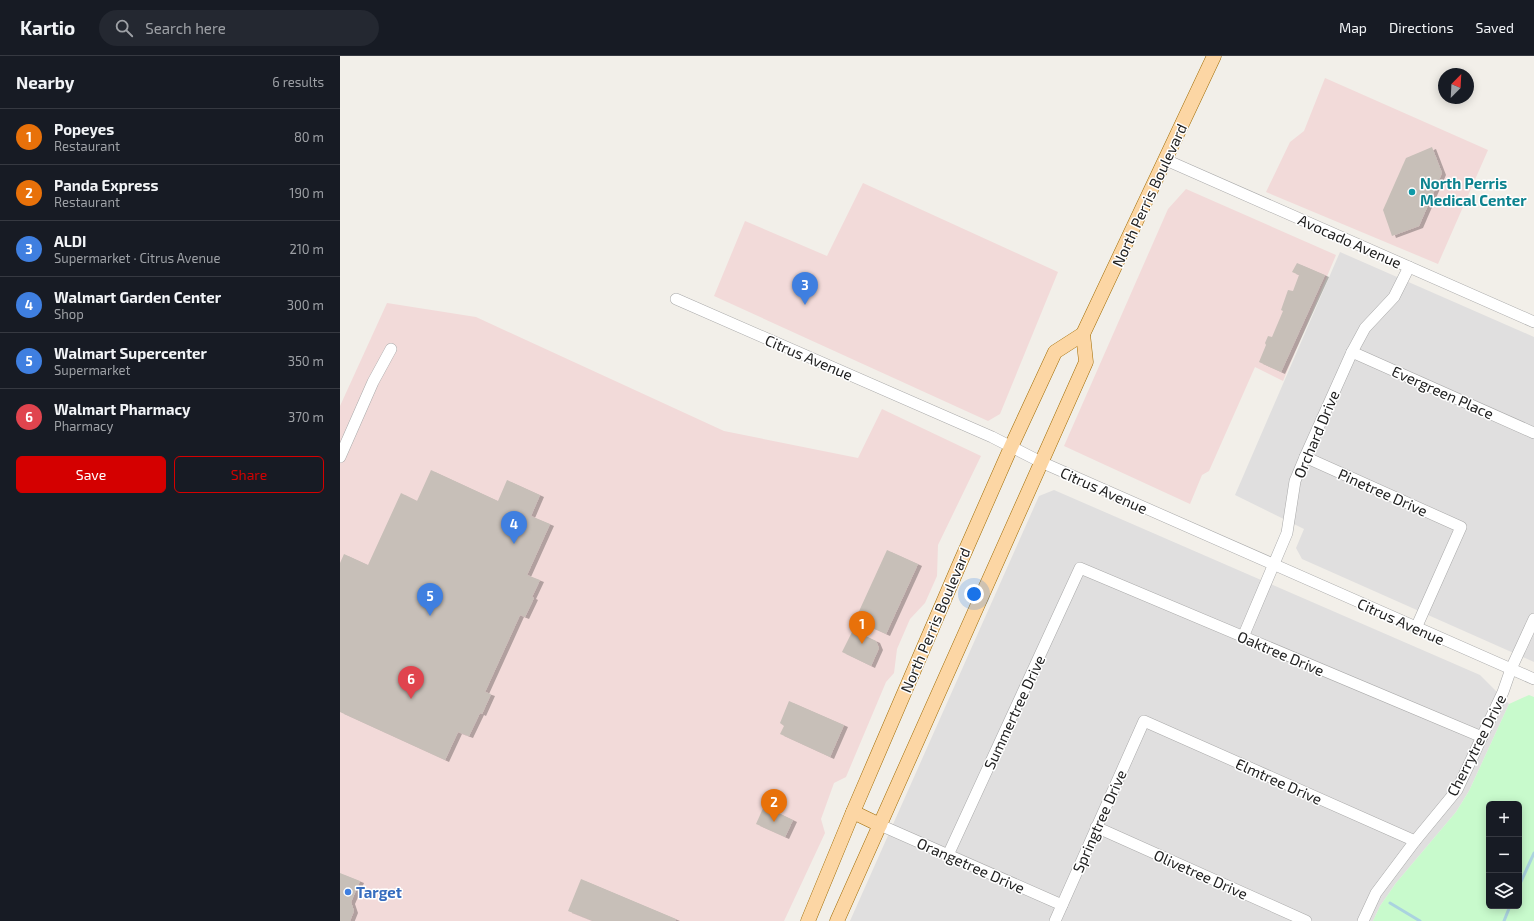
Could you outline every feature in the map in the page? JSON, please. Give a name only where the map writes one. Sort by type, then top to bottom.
[{"type":"main road","name":"North Perris Boulevard","points":[[838,921],[1086,362],[1083,334],[1214,56]]},
{"type":"main road","name":"North Perris Boulevard","points":[[808,921],[852,812],[1011,448],[1055,352],[1083,334]]},
{"type":"main road","points":[[852,812],[880,825]]},
{"type":"street","name":"Avocado Avenue","points":[[1166,160],[1534,322]]},
{"type":"street","name":"Orchard Drive","points":[[1243,637],[1287,533],[1295,481],[1352,352],[1365,328],[1394,297],[1409,267]]},
{"type":"street","name":"Citrus Avenue","points":[[676,299],[992,437],[1041,462],[1534,680]]},
{"type":"street","points":[[340,457],[373,382],[391,349]]},
{"type":"street","name":"Evergreen Place","points":[[1352,352],[1534,433]]},
{"type":"street","name":"Pinetree Drive","points":[[1305,457],[1461,527],[1416,628]]},
{"type":"street","name":"Oaktree Drive","points":[[1080,568],[1482,738]]},
{"type":"street","name":"Summertree Drive","points":[[948,855],[1080,568]]},
{"type":"street","name":"Cherrytree Drive","points":[[1363,921],[1376,893],[1415,841],[1457,790],[1503,692],[1511,669],[1534,619]]},
{"type":"street","name":"Springtree Drive","points":[[1055,921],[1144,721]]},
{"type":"street","name":"Elmtree Drive","points":[[1144,721],[1415,841]]},
{"type":"street","name":"Orangetree Drive","points":[[880,825],[1062,905]]},
{"type":"street","name":"Olivetree Drive","points":[[1096,827],[1306,921]]},
{"type":"shaded area","points":[[1325,78],[1488,150],[1438,264],[1266,192],[1290,142],[1304,131]]},
{"type":"shaded area","points":[[863,183],[1058,272],[1000,414],[988,421],[714,296],[745,221],[827,256]]},
{"type":"shaded area","points":[[1186,189],[1336,255],[1283,381],[1255,367],[1209,471],[1202,475],[1190,504],[1064,446],[1168,209]]},
{"type":"shaded area","points":[[1340,252],[1534,337],[1534,662],[1302,559],[1296,548],[1304,529],[1235,495]]},
{"type":"shaded area","points":[[387,303],[476,317],[724,431],[858,458],[882,409],[981,456],[938,545],[937,576],[925,603],[910,619],[897,649],[894,673],[886,682],[846,777],[834,783],[821,819],[825,833],[784,921],[340,921],[340,406]]},
{"type":"shaded area","points":[[1054,490],[1480,675],[1509,704],[1469,791],[1456,812],[1396,883],[1380,906],[1373,921],[850,921],[1039,496]]},
{"type":"green space","points":[[1529,695],[1534,697],[1534,921],[1373,921],[1380,906],[1396,883],[1456,812],[1469,791],[1509,704]]},
{"type":"building","name":"North Perris Medical Center","points":[[1432,147],[1442,173],[1419,226],[1392,236],[1383,210],[1406,158]]},
{"type":"building","points":[[1297,263],[1325,275],[1281,372],[1259,362],[1268,336],[1272,337],[1283,311],[1281,310],[1288,290],[1293,291],[1299,275],[1292,272]]},
{"type":"building","points":[[431,470],[498,501],[507,480],[540,495],[531,516],[550,524],[527,575],[540,580],[532,597],[534,598],[525,617],[520,615],[485,692],[491,694],[482,714],[480,713],[469,736],[458,732],[445,760],[340,712],[340,563],[344,554],[368,565],[401,493],[417,501]]},
{"type":"building","points":[[887,550],[918,564],[886,634],[855,620]]},
{"type":"building","points":[[853,630],[876,641],[879,648],[871,666],[842,652]]},
{"type":"building","points":[[789,701],[844,725],[830,757],[780,734],[784,726],[780,723]]},
{"type":"building","points":[[764,806],[793,820],[785,837],[756,824]]},
{"type":"building","name":"Target","points":[[340,873],[360,881],[351,902],[354,911],[350,921],[340,921]]},
{"type":"building","points":[[581,879],[676,919],[675,921],[593,921],[568,911]]},
{"type":"waterway","points":[[1522,879],[1534,853]]},
{"type":"waterway","points":[[1390,903],[1420,921]]},
{"type":"waterway","points":[[1504,921],[1509,909]]},
{"type":"place","name":"North Perris Medical Center","points":[[1412,192]]},
{"type":"place","name":"ALDI","points":[[805,305]]},
{"type":"place","name":"Walmart Garden Center","points":[[514,544]]},
{"type":"place","name":"Walmart Supercenter","points":[[430,616]]},
{"type":"place","name":"Popeyes","points":[[862,644]]},
{"type":"place","name":"Walmart Pharmacy","points":[[411,699]]},
{"type":"place","name":"Panda Express","points":[[774,822]]},
{"type":"place","name":"Target","points":[[348,892]]}]
